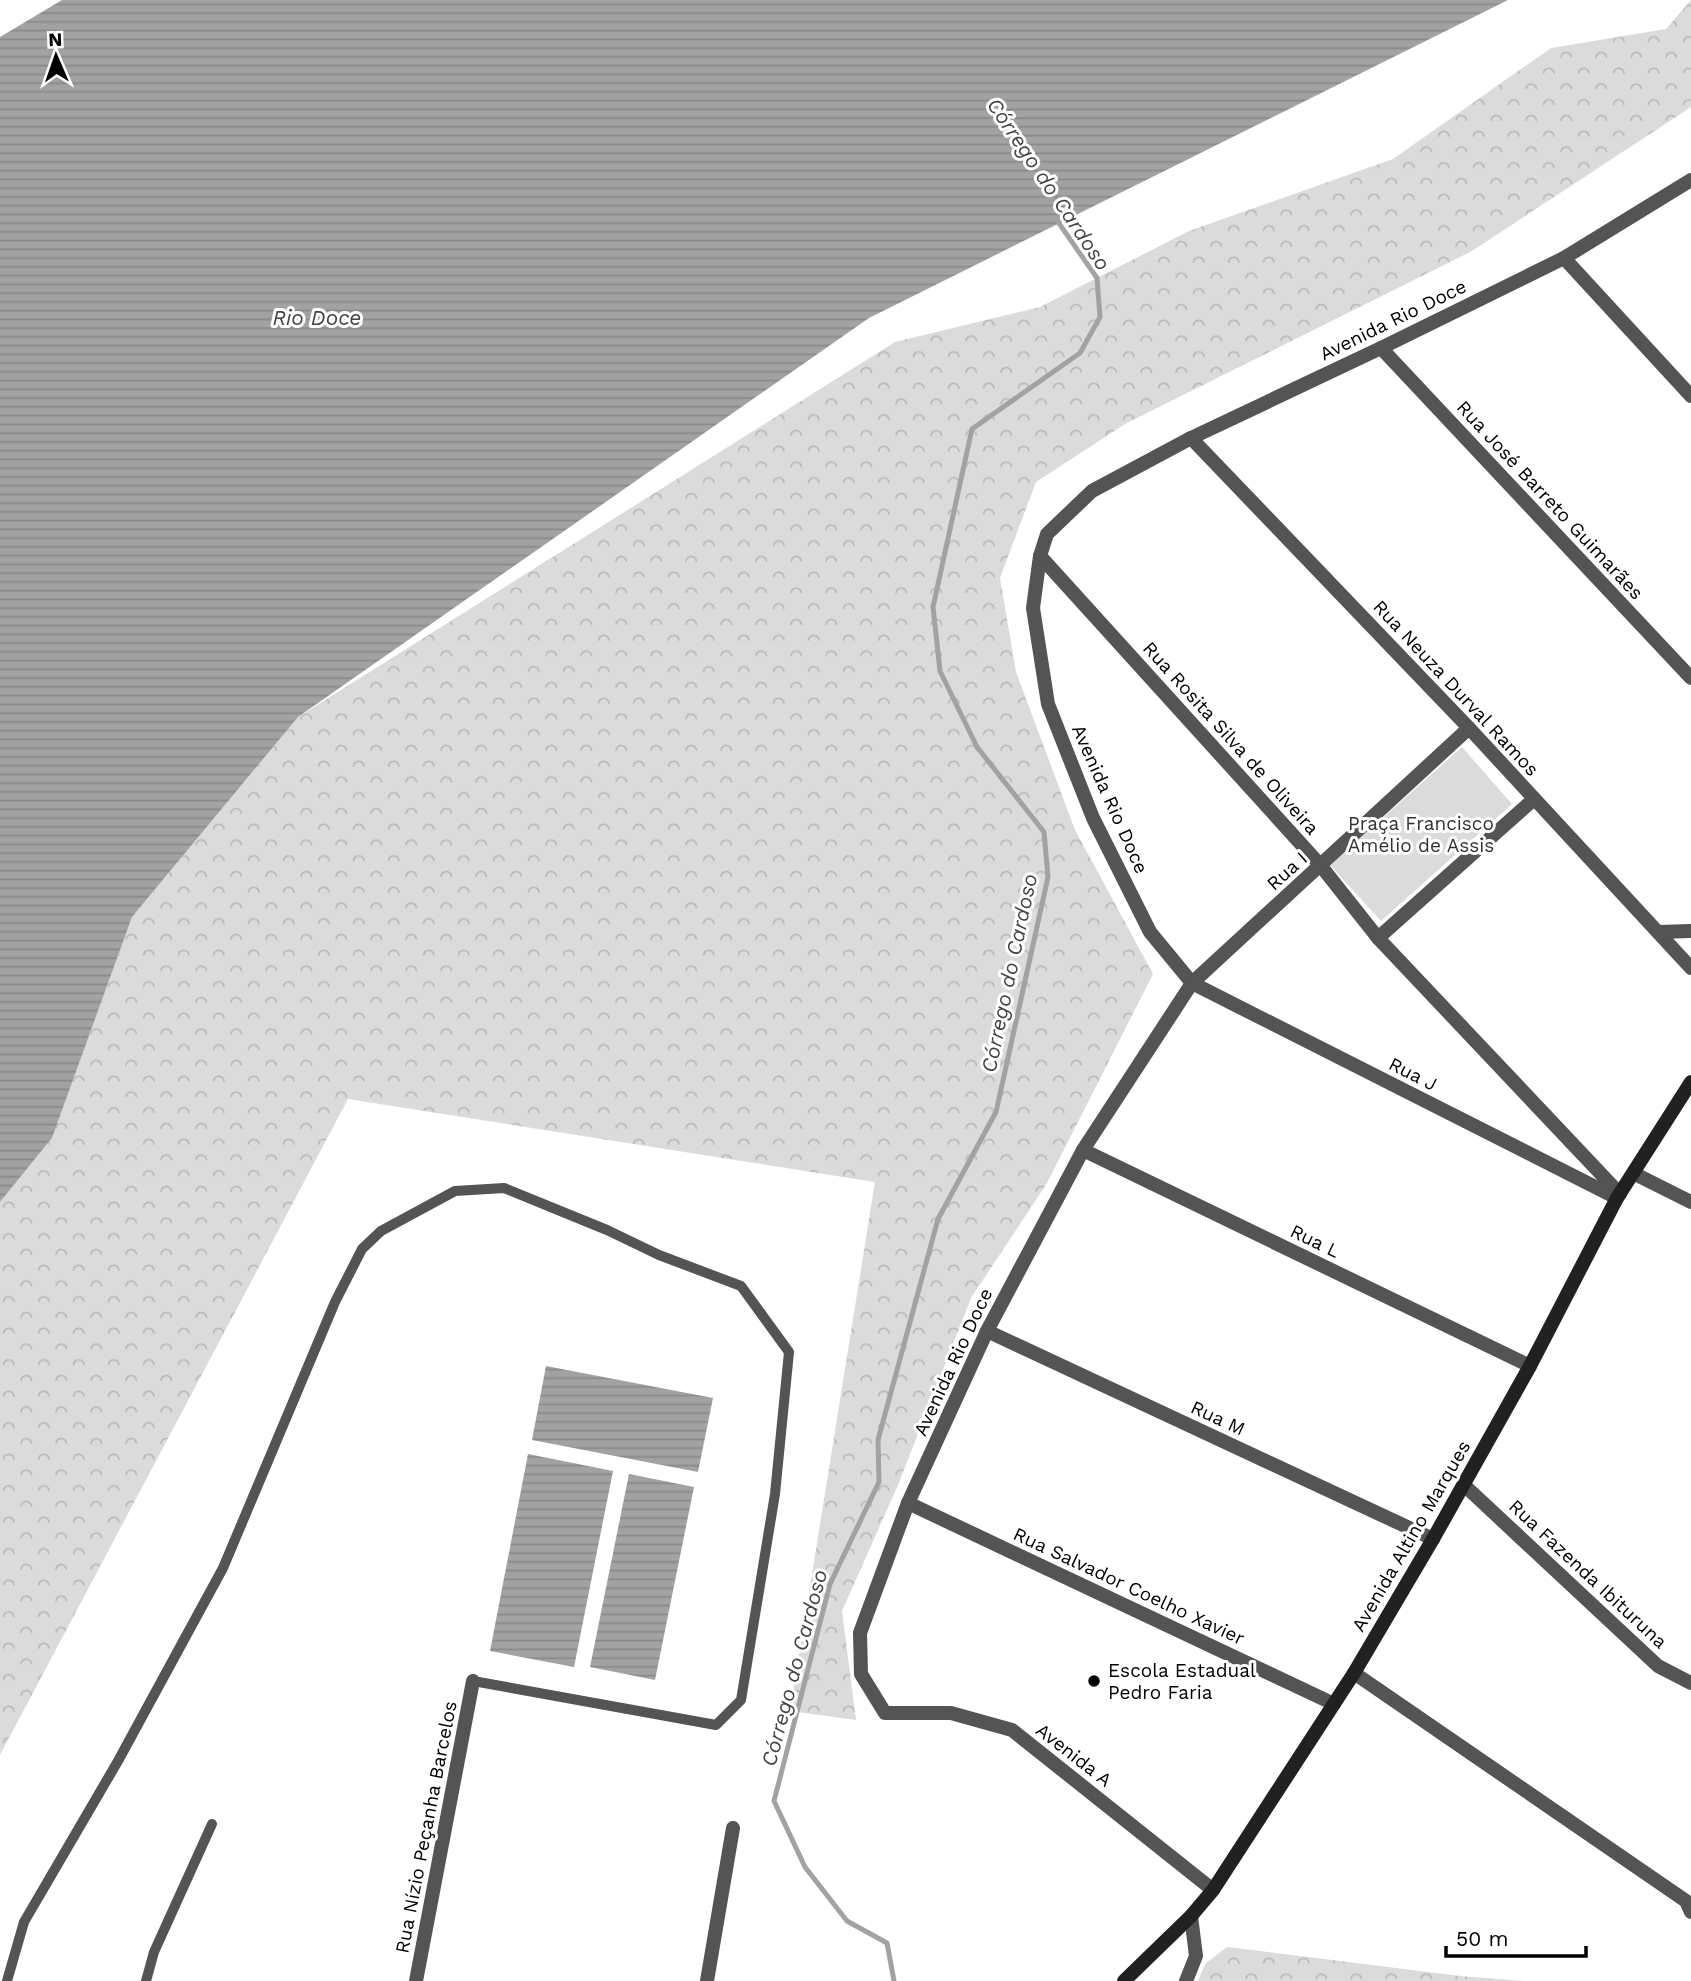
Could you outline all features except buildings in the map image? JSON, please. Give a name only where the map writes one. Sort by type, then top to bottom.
[{"type":"main road","name":"Avenida Altino Marques","points":[[1124,1981],[1191,1916],[1213,1890],[1354,1674],[1530,1366],[1619,1196],[1691,1082]]},
{"type":"street","name":"Avenida Rio Doce","points":[[885,1713],[861,1674],[860,1633],[908,1503],[987,1331],[1083,1150],[1192,983],[1150,932],[1093,818],[1048,704],[1033,608],[1040,556],[1047,534],[1092,491],[1191,438],[1564,258],[1691,180]]},
{"type":"street","points":[[1564,258],[1691,396]]},
{"type":"street","name":"Rua José Barreto Guimarães","points":[[1381,348],[1691,678]]},
{"type":"street","name":"Rua Neuza Durval Ramos","points":[[1191,438],[1469,728],[1691,968]]},
{"type":"street","name":"Rua Rosita Silva de Oliveira","points":[[1040,556],[1321,866],[1378,938],[1619,1196]]},
{"type":"street","name":"Rua I","points":[[1192,983],[1469,728]]},
{"type":"street","points":[[1378,938],[1534,799]]},
{"type":"street","points":[[1658,932],[1691,931]]},
{"type":"street","name":"Rua J","points":[[1192,983],[1619,1196]]},
{"type":"street","name":"Rua L","points":[[1083,1150],[1530,1366]]},
{"type":"street","points":[[1634,1174],[1691,1202]]},
{"type":"street","name":"Rua M","points":[[987,1331],[1433,1539]]},
{"type":"street","name":"Rua Fazenda Ibituruna","points":[[1464,1485],[1658,1666],[1691,1683]]},
{"type":"street","name":"Rua Salvador Coelho Xavier","points":[[908,1503],[1334,1704]]},
{"type":"street","points":[[1354,1674],[1686,1901],[1691,1912]]},
{"type":"street","name":"Rua Nízio Peçanha Barcelos","points":[[416,1981],[473,1681]]},
{"type":"street","name":"Avenida A","points":[[885,1713],[951,1713],[1012,1730],[1213,1890]]},
{"type":"street","points":[[706,1981],[733,1828]]},
{"type":"street","points":[[1186,1981],[1196,1956],[1191,1916]]},
{"type":"lane","points":[[7,1981],[24,1922],[118,1760],[223,1568],[335,1302],[362,1249],[381,1231],[455,1191],[504,1188],[607,1230],[659,1255],[741,1286],[789,1352],[775,1494],[741,1700],[716,1725],[473,1681]]},
{"type":"lane","points":[[146,1981],[154,1952],[212,1824]]},
{"type":"green space","points":[[1691,0],[1691,107],[1472,251],[1125,424],[1036,482],[1000,578],[1016,672],[1075,830],[1153,974],[1047,1183],[971,1298],[898,1485],[842,1611],[856,1720],[790,1711],[875,1182],[348,1099],[0,1755],[0,1202],[52,1138],[132,917],[298,717],[895,342],[1040,307],[1189,231],[1393,159],[1551,48],[1666,29]]},
{"type":"green space","name":"Praça Francisco Amélio de Assis","points":[[1462,747],[1512,804],[1381,921],[1330,865]]},
{"type":"green space","points":[[1227,1947],[1460,1976],[1524,1981],[1198,1981],[1205,1964]]},
{"type":"water","name":"Rio Doce","points":[[62,0],[1508,0],[869,318],[298,717],[132,917],[52,1138],[0,1202],[0,37]]},
{"type":"water","points":[[546,1366],[713,1398],[698,1472],[532,1440]]},
{"type":"water","points":[[528,1454],[613,1471],[574,1667],[490,1651]]},
{"type":"water","points":[[629,1474],[694,1487],[655,1680],[590,1667]]},
{"type":"waterway","name":"Córrego do Cardoso","points":[[894,1981],[887,1943],[847,1921],[805,1867],[774,1801],[830,1584],[879,1482],[878,1440],[938,1219],[996,1112],[1048,877],[1044,832],[977,747],[940,671],[933,607],[972,429],[1080,353],[1100,317],[1097,278],[1056,219]]},
{"type":"place","name":"Escola Estadual Pedro Faria","points":[[1094,1681]]}]
